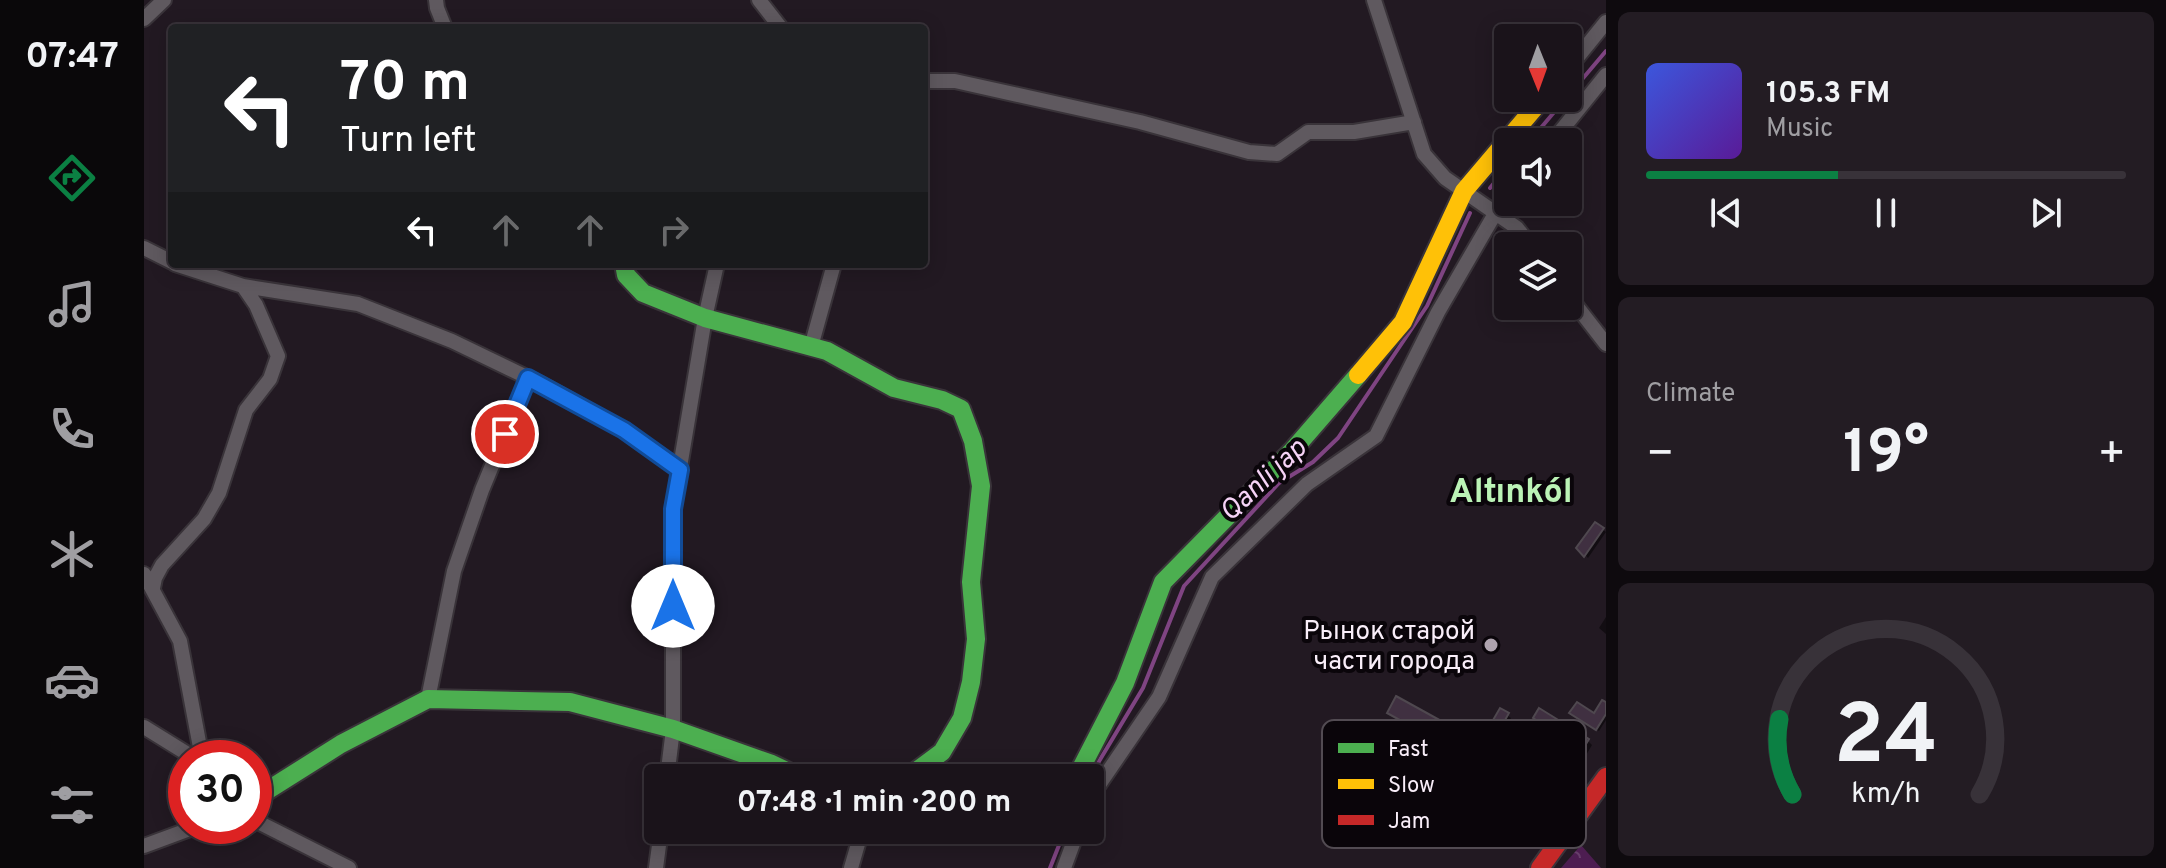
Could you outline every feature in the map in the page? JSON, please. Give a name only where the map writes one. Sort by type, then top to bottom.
[{"type":"street","points":[[144,19],[164,0]]},
{"type":"street","points":[[436,0],[443,24]]},
{"type":"street","points":[[759,0],[778,24]]},
{"type":"street","points":[[1374,0],[1424,154],[1445,178],[1494,211]]},
{"type":"street","points":[[1582,52],[1606,22]]},
{"type":"street","points":[[1563,128],[1606,75]]},
{"type":"street","points":[[928,81],[955,81],[1140,122],[1249,152],[1277,154],[1308,132],[1354,132],[1414,122]]},
{"type":"street","points":[[1083,764],[1125,683],[1163,582],[1293,450],[1403,322],[1464,191],[1531,112]]},
{"type":"street","points":[[1104,778],[1159,697],[1212,577],[1307,484],[1376,436],[1438,312],[1494,215]]},
{"type":"street","points":[[1501,216],[1520,232]]},
{"type":"street","points":[[144,248],[168,260]]},
{"type":"street","points":[[183,268],[243,286],[358,304],[452,341],[624,430],[680,470]]},
{"type":"street","points":[[625,268],[626,275],[643,293],[705,318],[827,351],[894,388],[942,400],[961,409],[973,441],[981,486],[971,582],[976,639],[971,682],[962,718],[942,752],[926,764]]},
{"type":"street","points":[[669,764],[673,729],[673,509],[716,268]]},
{"type":"street","points":[[811,347],[833,268]]},
{"type":"street","points":[[153,588],[162,565],[204,519],[219,493],[246,410],[270,379],[278,356],[256,305],[243,286]]},
{"type":"street","points":[[1582,313],[1606,344]]},
{"type":"street","points":[[428,699],[454,571],[482,490],[528,378]]},
{"type":"street","points":[[144,574],[180,641],[199,740]]},
{"type":"street","points":[[272,788],[341,744],[428,699],[570,702],[673,729],[772,764]]},
{"type":"street","points":[[144,727],[168,742]]},
{"type":"street","points":[[1586,805],[1606,777]]},
{"type":"street","points":[[272,829],[349,868]]},
{"type":"street","points":[[144,846],[168,837]]},
{"type":"street","points":[[656,868],[659,844]]},
{"type":"street","points":[[851,868],[858,844]]},
{"type":"street","points":[[1064,868],[1073,844]]},
{"type":"street","points":[[1540,868],[1555,848]]},
{"type":"green space","points":[[1578,848],[1584,848],[1601,868],[1561,868]]},
{"type":"building","points":[[1595,522],[1604,528],[1584,557],[1576,548]]},
{"type":"building","points":[[1396,696],[1439,720],[1400,720],[1387,713]]},
{"type":"building","points":[[1602,700],[1606,702],[1606,714],[1596,730],[1586,724],[1586,720],[1569,713],[1577,702],[1594,713]]},
{"type":"building","points":[[1500,708],[1509,713],[1505,720],[1493,720]]},
{"type":"building","points":[[1539,708],[1558,720],[1536,720],[1533,718]]},
{"type":"waterway","points":[[1582,79],[1606,51]]},
{"type":"waterway","points":[[1541,128],[1554,112]]},
{"type":"waterway","points":[[1490,188],[1494,183]]},
{"type":"waterway","name":"Qanli jap","points":[[1097,764],[1143,688],[1184,586],[1279,483],[1313,462],[1338,438],[1427,306],[1470,213]]},
{"type":"waterway","name":"Qanli jap","points":[[1050,868],[1059,844]]},
{"type":"traffic: fast","points":[[625,268],[626,275],[643,293],[705,318],[827,351],[894,388],[942,400],[961,409],[973,441],[981,486],[971,582],[976,639],[971,682],[962,718],[942,752],[926,764]]},
{"type":"traffic: fast","points":[[1083,764],[1125,683],[1163,582],[1293,450],[1358,375]]},
{"type":"traffic: fast","points":[[272,788],[341,744],[428,699],[570,702],[673,729],[772,764]]},
{"type":"traffic: slow","points":[[1358,375],[1403,322],[1464,191],[1531,112]]},
{"type":"traffic: jam","points":[[1586,805],[1606,777]]},
{"type":"traffic: jam","points":[[1540,868],[1555,848]]},
{"type":"place","name":"Рынок старой части города","points":[[1491,645]]},
{"type":"district","name":"Altınkól","points":[[1511,490]]},
{"type":"route","points":[[505,434],[528,378],[624,430],[680,470],[673,509],[673,606]]}]
